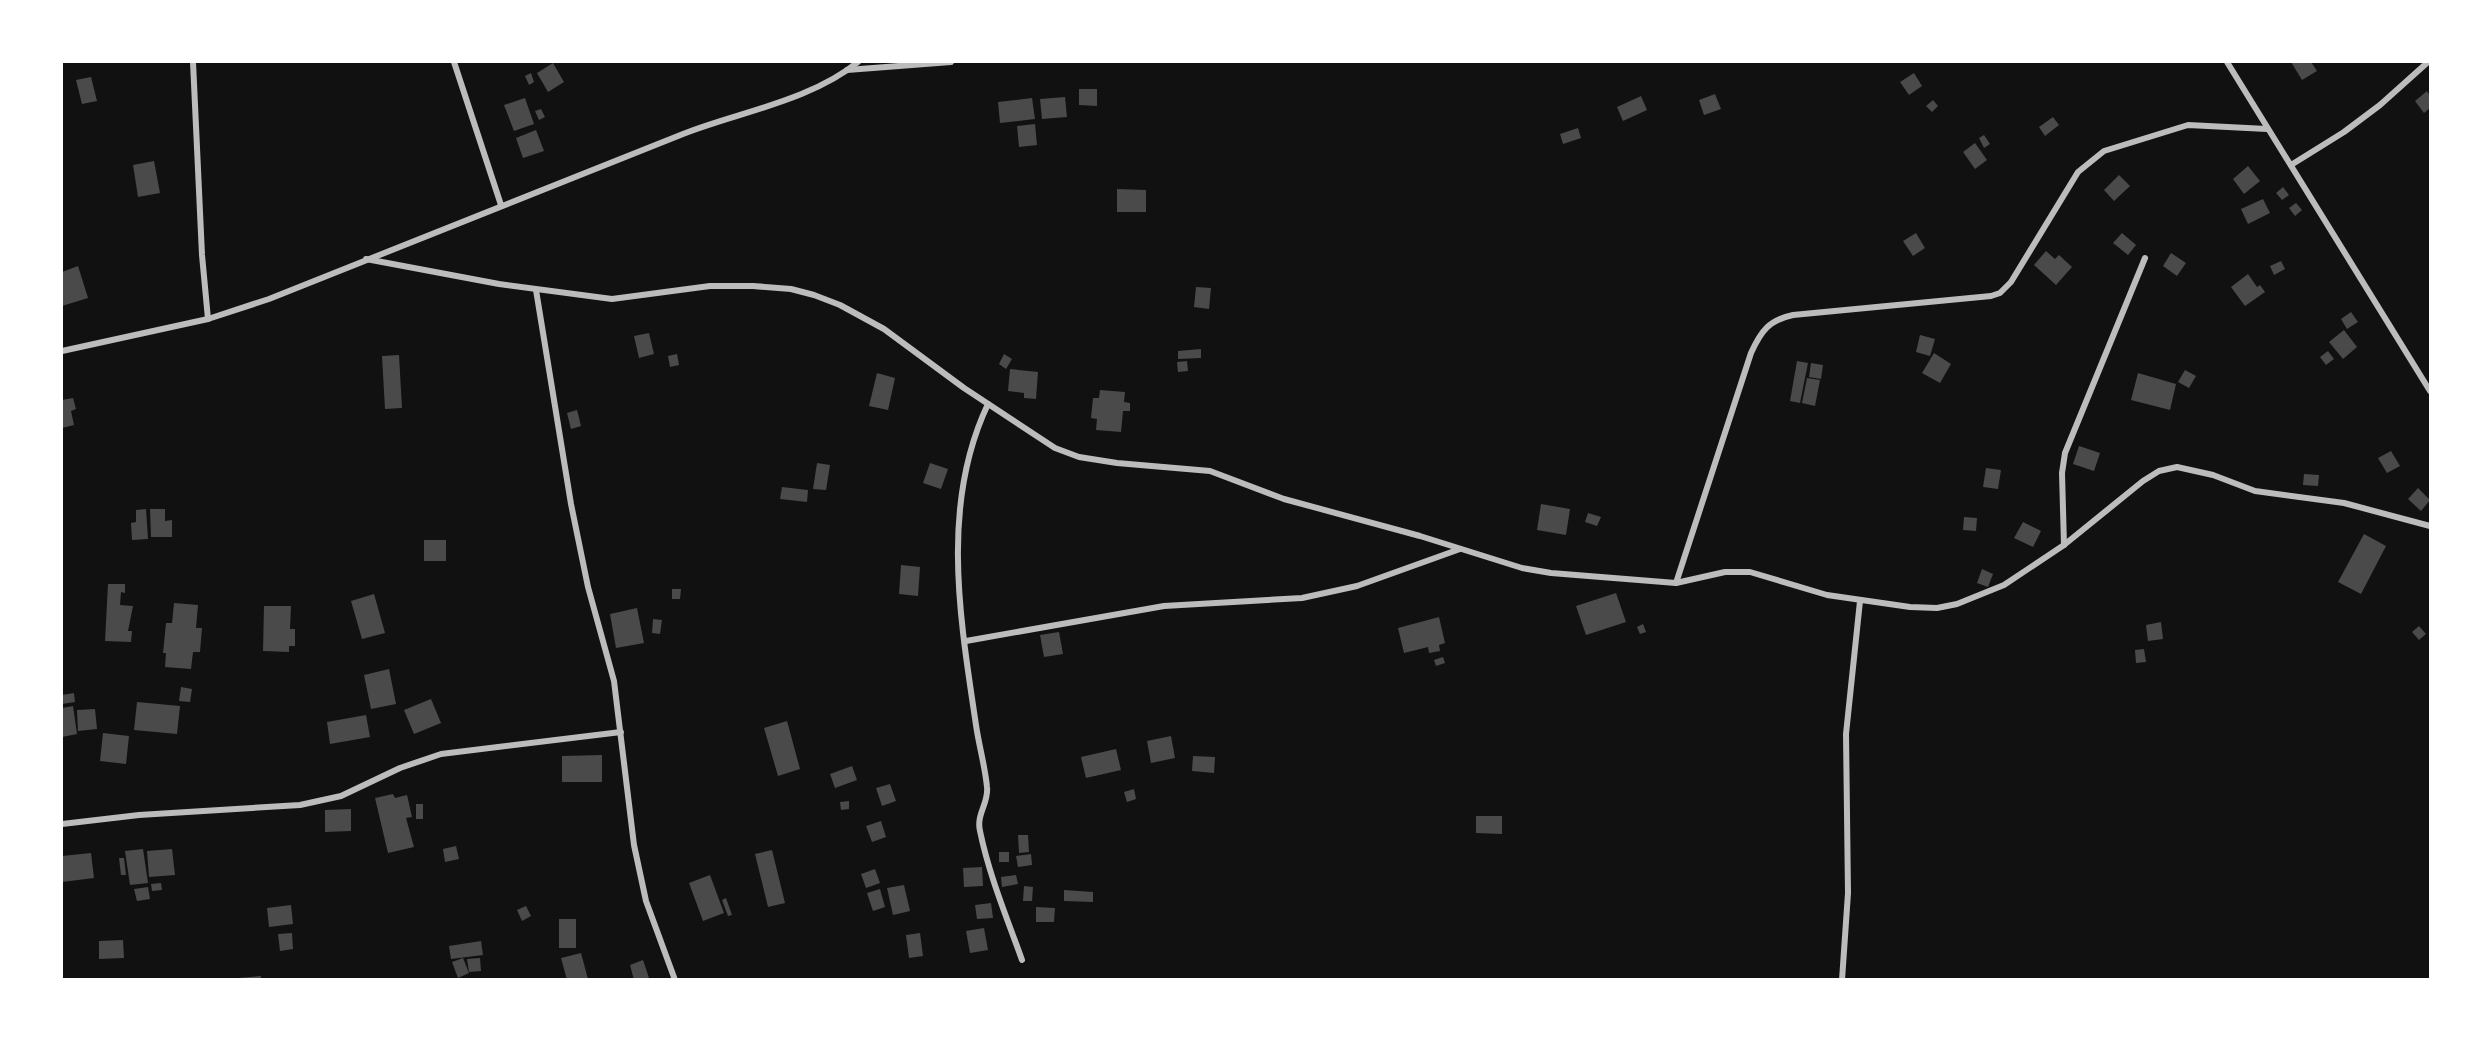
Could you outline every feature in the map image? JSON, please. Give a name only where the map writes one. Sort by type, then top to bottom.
[{"type":"street","points":[[193,62],[202,255],[208,319]]},
{"type":"street","points":[[454,62],[501,205]]},
{"type":"street","points":[[62,351],[208,319],[269,299],[707,125],[795,96],[847,70],[858,62]]},
{"type":"street","points":[[847,70],[951,62]]},
{"type":"street","points":[[2227,62],[2430,391]]},
{"type":"street","points":[[2232,69],[2238,62]]},
{"type":"street","points":[[2290,165],[2380,105],[2428,62]]},
{"type":"street","points":[[1676,583],[1751,353],[1767,324],[1778,318],[1793,315],[1914,306],[2000,293],[2011,282],[2078,172],[2104,151],[2188,125],[2267,129]]},
{"type":"street","points":[[2064,545],[2062,473],[2065,453],[2145,258]]},
{"type":"street","points":[[366,259],[536,290],[612,299],[710,286],[790,289],[814,295],[840,305],[884,328],[1038,438],[1079,457],[1210,471],[1284,499],[1535,570],[1676,583],[1725,572],[1750,572],[1827,596],[1860,601],[1924,608],[1957,603],[2004,585],[2064,545],[2143,481],[2159,471],[2176,467],[2213,474],[2255,491],[2344,503],[2430,526]]},
{"type":"street","points":[[536,290],[571,504],[588,586],[614,681],[634,845],[661,946],[675,980]]},
{"type":"street","points":[[988,404],[973,435],[958,506],[956,542],[966,642],[987,787],[978,824],[985,852],[1022,960]]},
{"type":"street","points":[[966,642],[1164,606],[1302,598],[1357,586],[1461,549]]},
{"type":"street","points":[[1842,980],[1848,893],[1846,734],[1860,601]]},
{"type":"street","points":[[62,824],[139,815],[300,805],[341,796],[400,768],[441,754],[621,732]]},
{"type":"building","points":[[2291,62],[2311,62],[2317,71],[2302,80]]},
{"type":"building","points":[[553,63],[564,82],[548,92],[537,73]]},
{"type":"building","points":[[531,73],[534,82],[529,85],[525,76]]},
{"type":"building","points":[[1914,73],[1922,86],[1909,95],[1900,82]]},
{"type":"building","points":[[91,77],[97,101],[82,104],[76,80]]},
{"type":"building","points":[[1079,89],[1097,89],[1097,106],[1079,105]]},
{"type":"building","points":[[2427,91],[2430,96],[2430,108],[2424,113],[2415,101]]},
{"type":"building","points":[[1715,94],[1721,109],[1704,115],[1699,100]]},
{"type":"building","points":[[1641,96],[1647,110],[1623,121],[1617,107]]},
{"type":"building","points":[[1065,97],[1067,117],[1042,119],[1040,99]]},
{"type":"building","points":[[525,98],[534,124],[514,131],[504,105]]},
{"type":"building","points":[[1032,98],[1035,119],[1000,123],[998,102]]},
{"type":"building","points":[[1933,100],[1938,106],[1932,112],[1926,106]]},
{"type":"building","points":[[541,109],[545,117],[539,120],[535,111]]},
{"type":"building","points":[[2053,117],[2059,125],[2045,136],[2039,127]]},
{"type":"building","points":[[1035,124],[1037,145],[1019,147],[1017,126]]},
{"type":"building","points":[[1578,128],[1581,138],[1563,144],[1560,134]]},
{"type":"building","points":[[536,130],[544,151],[523,158],[516,138]]},
{"type":"building","points":[[1984,135],[1990,144],[1984,148],[1979,138]]},
{"type":"building","points":[[1975,143],[1987,160],[1975,169],[1963,152]]},
{"type":"building","points":[[154,161],[160,193],[138,197],[133,165]]},
{"type":"building","points":[[2248,166],[2260,181],[2244,194],[2233,179]]},
{"type":"building","points":[[2119,175],[2130,186],[2114,201],[2104,190]]},
{"type":"building","points":[[2283,187],[2289,195],[2282,200],[2276,193]]},
{"type":"building","points":[[1117,189],[1146,190],[1146,212],[1117,212]]},
{"type":"building","points":[[2263,199],[2270,213],[2248,224],[2241,209]]},
{"type":"building","points":[[2296,203],[2302,210],[2295,216],[2289,208]]},
{"type":"building","points":[[1916,233],[1925,248],[1913,256],[1903,241]]},
{"type":"building","points":[[2122,233],[2136,245],[2128,255],[2113,243]]},
{"type":"building","points":[[2046,251],[2055,259],[2059,255],[2072,267],[2056,285],[2034,265]]},
{"type":"building","points":[[2171,253],[2186,263],[2177,276],[2163,266]]},
{"type":"building","points":[[2281,261],[2285,269],[2274,275],[2270,266]]},
{"type":"building","points":[[78,266],[88,298],[62,306],[62,272]]},
{"type":"building","points":[[2248,274],[2257,287],[2260,285],[2265,292],[2245,306],[2231,287]]},
{"type":"building","points":[[1196,287],[1211,288],[1209,309],[1194,307]]},
{"type":"building","points":[[2351,312],[2358,322],[2347,329],[2341,319]]},
{"type":"building","points":[[2344,330],[2357,347],[2343,359],[2329,342]]},
{"type":"building","points":[[649,333],[654,354],[639,358],[634,336]]},
{"type":"building","points":[[1920,335],[1935,339],[1930,356],[1916,352]]},
{"type":"building","points":[[1201,349],[1201,358],[1178,359],[1178,351]]},
{"type":"building","points":[[2328,351],[2334,359],[2326,365],[2320,357]]},
{"type":"building","points":[[1934,353],[1951,364],[1940,383],[1922,373]]},
{"type":"building","points":[[677,354],[679,365],[670,367],[668,356]]},
{"type":"building","points":[[1004,354],[1012,359],[1006,369],[999,364]]},
{"type":"building","points":[[399,355],[402,408],[385,409],[382,356]]},
{"type":"building","points":[[1187,361],[1188,371],[1178,372],[1177,362]]},
{"type":"building","points":[[1797,361],[1808,363],[1800,403],[1790,401]]},
{"type":"building","points":[[1811,363],[1823,365],[1821,379],[1809,377]]},
{"type":"building","points":[[1010,369],[1038,372],[1036,399],[1024,398],[1024,393],[1008,391]]},
{"type":"building","points":[[2185,370],[2196,376],[2189,388],[2178,382]]},
{"type":"building","points":[[877,373],[895,378],[888,410],[869,406]]},
{"type":"building","points":[[2138,373],[2176,384],[2170,410],[2131,400]]},
{"type":"building","points":[[1807,378],[1820,380],[1815,406],[1802,403]]},
{"type":"building","points":[[1100,390],[1125,392],[1124,402],[1130,403],[1130,411],[1123,411],[1121,432],[1096,430],[1097,419],[1091,418],[1093,398],[1099,398]]},
{"type":"building","points":[[73,398],[76,409],[71,411],[74,425],[62,428],[62,400]]},
{"type":"building","points":[[577,410],[581,426],[571,429],[567,413]]},
{"type":"building","points":[[2079,446],[2100,453],[2094,471],[2073,464]]},
{"type":"building","points":[[2391,451],[2400,466],[2387,473],[2378,458]]},
{"type":"building","points":[[817,463],[830,465],[826,490],[813,489]]},
{"type":"building","points":[[930,463],[948,469],[941,489],[923,483]]},
{"type":"building","points":[[1986,468],[2001,470],[1998,489],[1983,487]]},
{"type":"building","points":[[2304,474],[2319,475],[2318,486],[2303,485]]},
{"type":"building","points":[[782,487],[808,490],[807,502],[780,499]]},
{"type":"building","points":[[2418,488],[2430,500],[2421,511],[2408,499]]},
{"type":"building","points":[[1541,504],[1570,509],[1566,535],[1537,530]]},
{"type":"building","points":[[146,509],[148,539],[132,540],[131,523],[136,522],[136,510]]},
{"type":"building","points":[[150,509],[165,509],[165,521],[172,520],[172,537],[151,537]]},
{"type":"building","points":[[1588,513],[1601,517],[1597,526],[1585,522]]},
{"type":"building","points":[[1964,517],[1977,518],[1976,531],[1963,530]]},
{"type":"building","points":[[2023,522],[2041,531],[2033,547],[2014,538]]},
{"type":"building","points":[[2364,534],[2386,546],[2361,594],[2338,582]]},
{"type":"building","points":[[424,540],[446,540],[446,561],[424,561]]},
{"type":"building","points":[[901,565],[920,567],[918,596],[899,594]]},
{"type":"building","points":[[1982,569],[1993,574],[1988,587],[1977,583]]},
{"type":"building","points":[[108,584],[125,584],[125,593],[121,592],[120,605],[133,606],[128,631],[132,631],[131,642],[105,641]]},
{"type":"building","points":[[672,589],[681,589],[680,599],[672,599]]},
{"type":"building","points":[[1616,593],[1626,622],[1586,635],[1576,606]]},
{"type":"building","points":[[374,594],[385,633],[362,639],[351,601]]},
{"type":"building","points":[[174,603],[198,605],[196,628],[202,628],[200,652],[193,652],[191,669],[165,667],[166,653],[163,653],[166,623],[172,623]]},
{"type":"building","points":[[264,606],[291,606],[290,629],[295,629],[295,646],[289,646],[289,652],[263,651]]},
{"type":"building","points":[[637,608],[644,643],[616,648],[610,614]]},
{"type":"building","points":[[1439,617],[1445,643],[1439,645],[1440,651],[1429,653],[1428,647],[1404,653],[1398,628]]},
{"type":"building","points":[[653,619],[662,620],[660,634],[652,633]]},
{"type":"building","points":[[2161,622],[2163,639],[2148,641],[2146,625]]},
{"type":"building","points":[[1643,624],[1646,632],[1640,634],[1637,627]]},
{"type":"building","points":[[2419,626],[2426,634],[2419,640],[2412,632]]},
{"type":"building","points":[[1059,632],[1063,654],[1044,657],[1040,635]]},
{"type":"building","points":[[2144,649],[2146,662],[2136,663],[2135,650]]},
{"type":"building","points":[[1443,657],[1445,663],[1436,666],[1434,660]]},
{"type":"building","points":[[389,669],[396,704],[371,709],[364,675]]},
{"type":"building","points":[[181,687],[192,689],[190,702],[179,701]]},
{"type":"building","points":[[74,693],[75,702],[62,704],[62,695]]},
{"type":"building","points":[[431,699],[441,723],[414,734],[404,710]]},
{"type":"building","points":[[137,702],[180,706],[177,734],[134,730]]},
{"type":"building","points":[[73,706],[77,734],[62,737],[62,708]]},
{"type":"building","points":[[95,709],[97,729],[78,731],[77,710]]},
{"type":"building","points":[[366,715],[370,737],[330,744],[327,722]]},
{"type":"building","points":[[787,721],[800,769],[778,776],[764,728]]},
{"type":"building","points":[[103,733],[129,736],[126,764],[100,761]]},
{"type":"building","points":[[1171,736],[1175,758],[1151,763],[1147,741]]},
{"type":"building","points":[[1116,749],[1121,770],[1086,778],[1081,757]]},
{"type":"building","points":[[602,755],[602,782],[562,782],[562,756]]},
{"type":"building","points":[[1193,756],[1215,757],[1214,773],[1192,771]]},
{"type":"building","points":[[852,766],[857,780],[835,788],[830,774]]},
{"type":"building","points":[[890,784],[896,801],[882,806],[876,788]]},
{"type":"building","points":[[1134,789],[1136,799],[1127,802],[1124,792]]},
{"type":"building","points":[[393,794],[395,798],[407,795],[412,817],[406,818],[414,847],[388,853],[375,798]]},
{"type":"building","points":[[849,801],[849,809],[841,810],[840,802]]},
{"type":"building","points":[[416,804],[423,804],[423,819],[416,819]]},
{"type":"building","points":[[351,809],[351,831],[325,832],[325,810]]},
{"type":"building","points":[[1476,816],[1502,816],[1502,834],[1476,833]]},
{"type":"building","points":[[881,821],[886,837],[872,842],[866,826]]},
{"type":"building","points":[[1018,835],[1028,835],[1029,852],[1019,853]]},
{"type":"building","points":[[456,846],[459,859],[445,862],[443,849]]},
{"type":"building","points":[[143,849],[148,883],[130,885],[125,851]]},
{"type":"building","points":[[172,849],[175,875],[149,877],[147,851]]},
{"type":"building","points":[[772,850],[785,903],[768,907],[755,854]]},
{"type":"building","points":[[999,852],[1009,852],[1009,862],[999,862]]},
{"type":"building","points":[[91,853],[94,878],[62,882],[62,856]]},
{"type":"building","points":[[1031,854],[1032,865],[1018,867],[1016,856]]},
{"type":"building","points":[[119,858],[124,858],[126,875],[121,875]]},
{"type":"building","points":[[982,867],[983,886],[964,887],[963,868]]},
{"type":"building","points":[[875,869],[880,883],[866,888],[861,874]]},
{"type":"building","points":[[710,875],[724,913],[703,921],[689,883]]},
{"type":"building","points":[[1016,875],[1018,884],[1002,887],[1001,877]]},
{"type":"building","points":[[161,883],[162,890],[152,891],[151,884]]},
{"type":"building","points":[[904,885],[910,911],[893,915],[887,888]]},
{"type":"building","points":[[1024,886],[1033,887],[1032,901],[1023,901]]},
{"type":"building","points":[[148,887],[150,899],[137,901],[134,889]]},
{"type":"building","points":[[880,889],[885,907],[873,911],[867,893]]},
{"type":"building","points":[[1064,890],[1093,892],[1093,902],[1064,901]]},
{"type":"building","points":[[726,898],[732,915],[728,916],[722,900]]},
{"type":"building","points":[[991,903],[993,918],[977,919],[975,905]]},
{"type":"building","points":[[291,905],[293,924],[269,927],[267,908]]},
{"type":"building","points":[[526,906],[531,916],[522,921],[517,910]]},
{"type":"building","points":[[1036,907],[1055,908],[1054,922],[1036,922]]},
{"type":"building","points":[[559,919],[576,919],[576,948],[559,948]]},
{"type":"building","points":[[984,928],[988,950],[970,953],[966,931]]},
{"type":"building","points":[[292,933],[293,949],[280,951],[278,934]]},
{"type":"building","points":[[920,933],[923,956],[909,958],[906,935]]},
{"type":"building","points":[[123,940],[124,958],[99,959],[99,941]]},
{"type":"building","points":[[481,941],[483,955],[451,959],[449,946]]},
{"type":"building","points":[[581,953],[588,979],[567,980],[561,958]]},
{"type":"building","points":[[463,958],[469,973],[458,978],[452,962]]},
{"type":"building","points":[[480,958],[481,971],[469,972],[467,959]]},
{"type":"building","points":[[643,960],[649,978],[634,980],[630,965]]},
{"type":"building","points":[[261,976],[261,980],[238,980],[238,978]]}]
